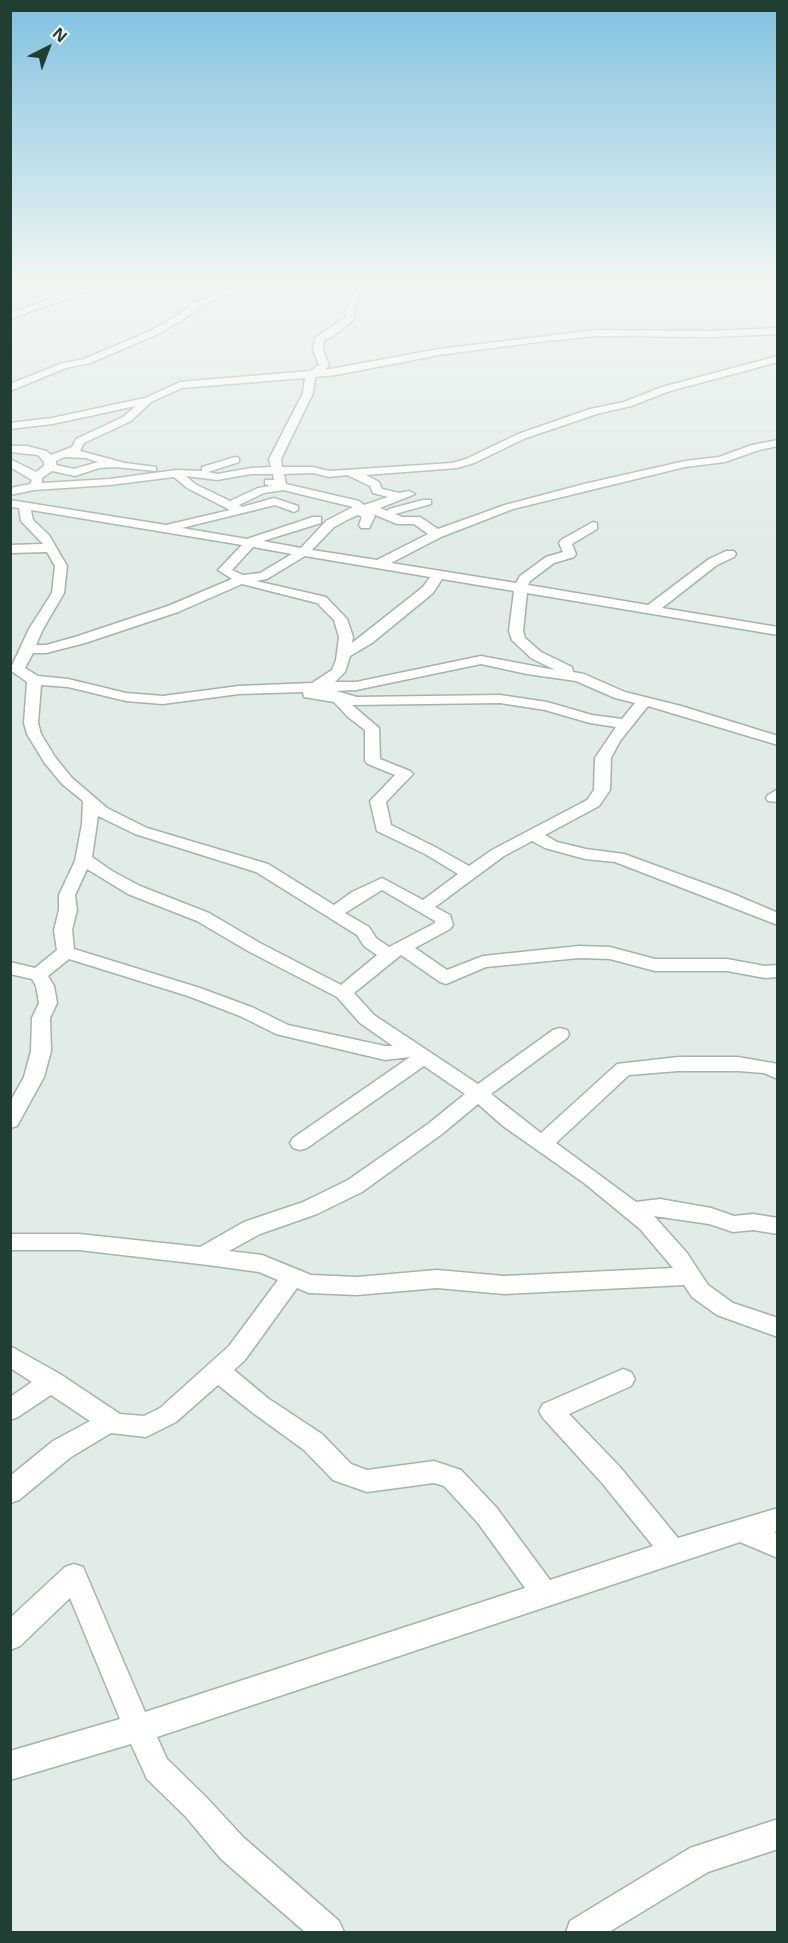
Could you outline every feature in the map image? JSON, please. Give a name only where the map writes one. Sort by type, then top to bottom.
[{"type":"street","points":[[10,388],[52,371]]},
{"type":"street","points":[[281,485],[275,459],[308,393],[308,384],[318,371]]},
{"type":"street","points":[[337,371],[342,374]]},
{"type":"street","points":[[10,426],[52,421],[250,380],[342,374],[357,371]]},
{"type":"street","points":[[296,491],[312,478],[329,474],[453,466],[470,461],[522,436],[594,411],[733,371]]},
{"type":"street","points":[[35,486],[50,464],[76,449],[80,441],[127,419],[148,400]]},
{"type":"street","points":[[380,564],[437,534],[476,518],[561,493],[685,464],[721,460],[756,447],[777,443]]},
{"type":"street","points":[[10,449],[27,449],[42,453],[50,464],[75,473],[98,465],[118,465],[217,477],[251,471],[314,470],[329,474]]},
{"type":"street","points":[[66,453],[87,455],[118,465]]},
{"type":"street","points":[[10,492],[35,486],[110,482],[190,472],[235,460]]},
{"type":"street","points":[[10,462],[35,486]]},
{"type":"street","points":[[28,649],[46,649],[80,640],[172,609],[241,580],[263,576],[305,552],[312,541],[330,524],[364,509],[404,496],[377,490],[375,483],[348,471]]},
{"type":"street","points":[[176,473],[191,486],[235,508],[266,506],[274,501],[294,508]]},
{"type":"street","points":[[235,474],[296,491],[346,500],[364,509],[386,514],[401,521],[416,520],[437,534]]},
{"type":"street","points":[[194,527],[235,508],[262,490],[278,489],[281,485]]},
{"type":"street","points":[[386,514],[427,502]]},
{"type":"street","points":[[10,503],[165,528],[194,527],[249,542],[305,552],[774,628]]},
{"type":"street","points":[[24,506],[27,521],[45,538],[61,566],[58,593],[36,628],[17,669],[34,680],[68,683],[126,697],[163,700],[240,690],[313,687],[329,680],[338,672],[344,654],[346,637],[344,627],[340,619],[321,600],[241,580],[224,570],[233,564],[249,542],[317,520]]},
{"type":"street","points":[[364,509],[369,516],[365,525]]},
{"type":"street","points":[[593,526],[565,543],[570,554],[550,560],[524,579],[516,631],[519,640],[536,656],[620,695],[676,709],[777,741]]},
{"type":"street","points":[[10,549],[49,548]]},
{"type":"street","points":[[652,609],[713,562],[730,554]]},
{"type":"street","points":[[344,654],[367,640],[428,590],[439,573]]},
{"type":"street","points":[[293,689],[334,692],[481,660],[527,670],[579,677]]},
{"type":"street","points":[[34,680],[30,723],[34,734],[67,781],[101,811],[141,831],[262,868],[363,931],[370,942],[447,978],[483,962],[579,952],[610,954],[655,964],[727,965],[765,972],[777,971]]},
{"type":"street","points":[[313,687],[357,701],[500,699],[547,706],[590,719],[624,724]]},
{"type":"street","points":[[334,692],[353,714],[372,728],[370,741],[373,761],[405,774],[378,801],[383,828],[432,851],[470,874]]},
{"type":"street","points":[[424,907],[498,853],[593,803],[602,790],[603,758],[624,724],[644,702]]},
{"type":"street","points":[[66,952],[63,930],[68,910],[67,895],[79,872],[83,858],[90,824],[90,800]]},
{"type":"street","points":[[533,835],[551,845],[585,854],[618,857],[725,897],[777,920]]},
{"type":"street","points":[[83,858],[134,890],[202,917],[343,993],[367,1020],[479,1094],[510,1121],[648,1223],[700,1291],[725,1309],[777,1328]]},
{"type":"street","points":[[334,914],[358,896],[382,883],[444,919],[444,925],[395,952],[343,993]]},
{"type":"street","points":[[38,975],[66,952]]},
{"type":"street","points":[[66,952],[204,996],[247,1012],[284,1030],[385,1053],[418,1053]]},
{"type":"street","points":[[10,968],[38,975],[45,986],[48,1003],[41,1018],[41,1052],[34,1077],[10,1122]]},
{"type":"street","points":[[201,1256],[252,1228],[310,1208],[355,1186],[435,1129],[560,1034]]},
{"type":"street","points":[[300,1143],[418,1053]]},
{"type":"street","points":[[542,1144],[624,1069],[678,1064],[738,1064],[768,1067],[777,1072]]},
{"type":"street","points":[[632,1210],[660,1207],[711,1216],[733,1224],[753,1222],[777,1226]]},
{"type":"street","points":[[10,1242],[79,1242],[262,1264],[309,1284],[357,1286],[437,1279],[504,1285],[690,1276]]},
{"type":"street","points":[[10,1355],[115,1424],[146,1427],[168,1415],[237,1353],[293,1277]]},
{"type":"street","points":[[218,1370],[261,1406],[313,1442],[342,1472],[367,1481],[434,1472],[452,1478],[487,1515],[544,1594]]},
{"type":"street","points":[[623,1379],[551,1411],[611,1476],[674,1551]]},
{"type":"street","points":[[10,1410],[52,1381]]},
{"type":"street","points":[[10,1492],[62,1449],[111,1421]]},
{"type":"street","points":[[10,1766],[196,1711],[674,1551],[777,1519]]},
{"type":"street","points":[[740,1530],[777,1546]]},
{"type":"street","points":[[10,1637],[74,1576],[114,1675],[157,1769],[196,1807],[232,1848],[328,1932]]},
{"type":"street","points":[[581,1932],[701,1859],[777,1834]]}]
